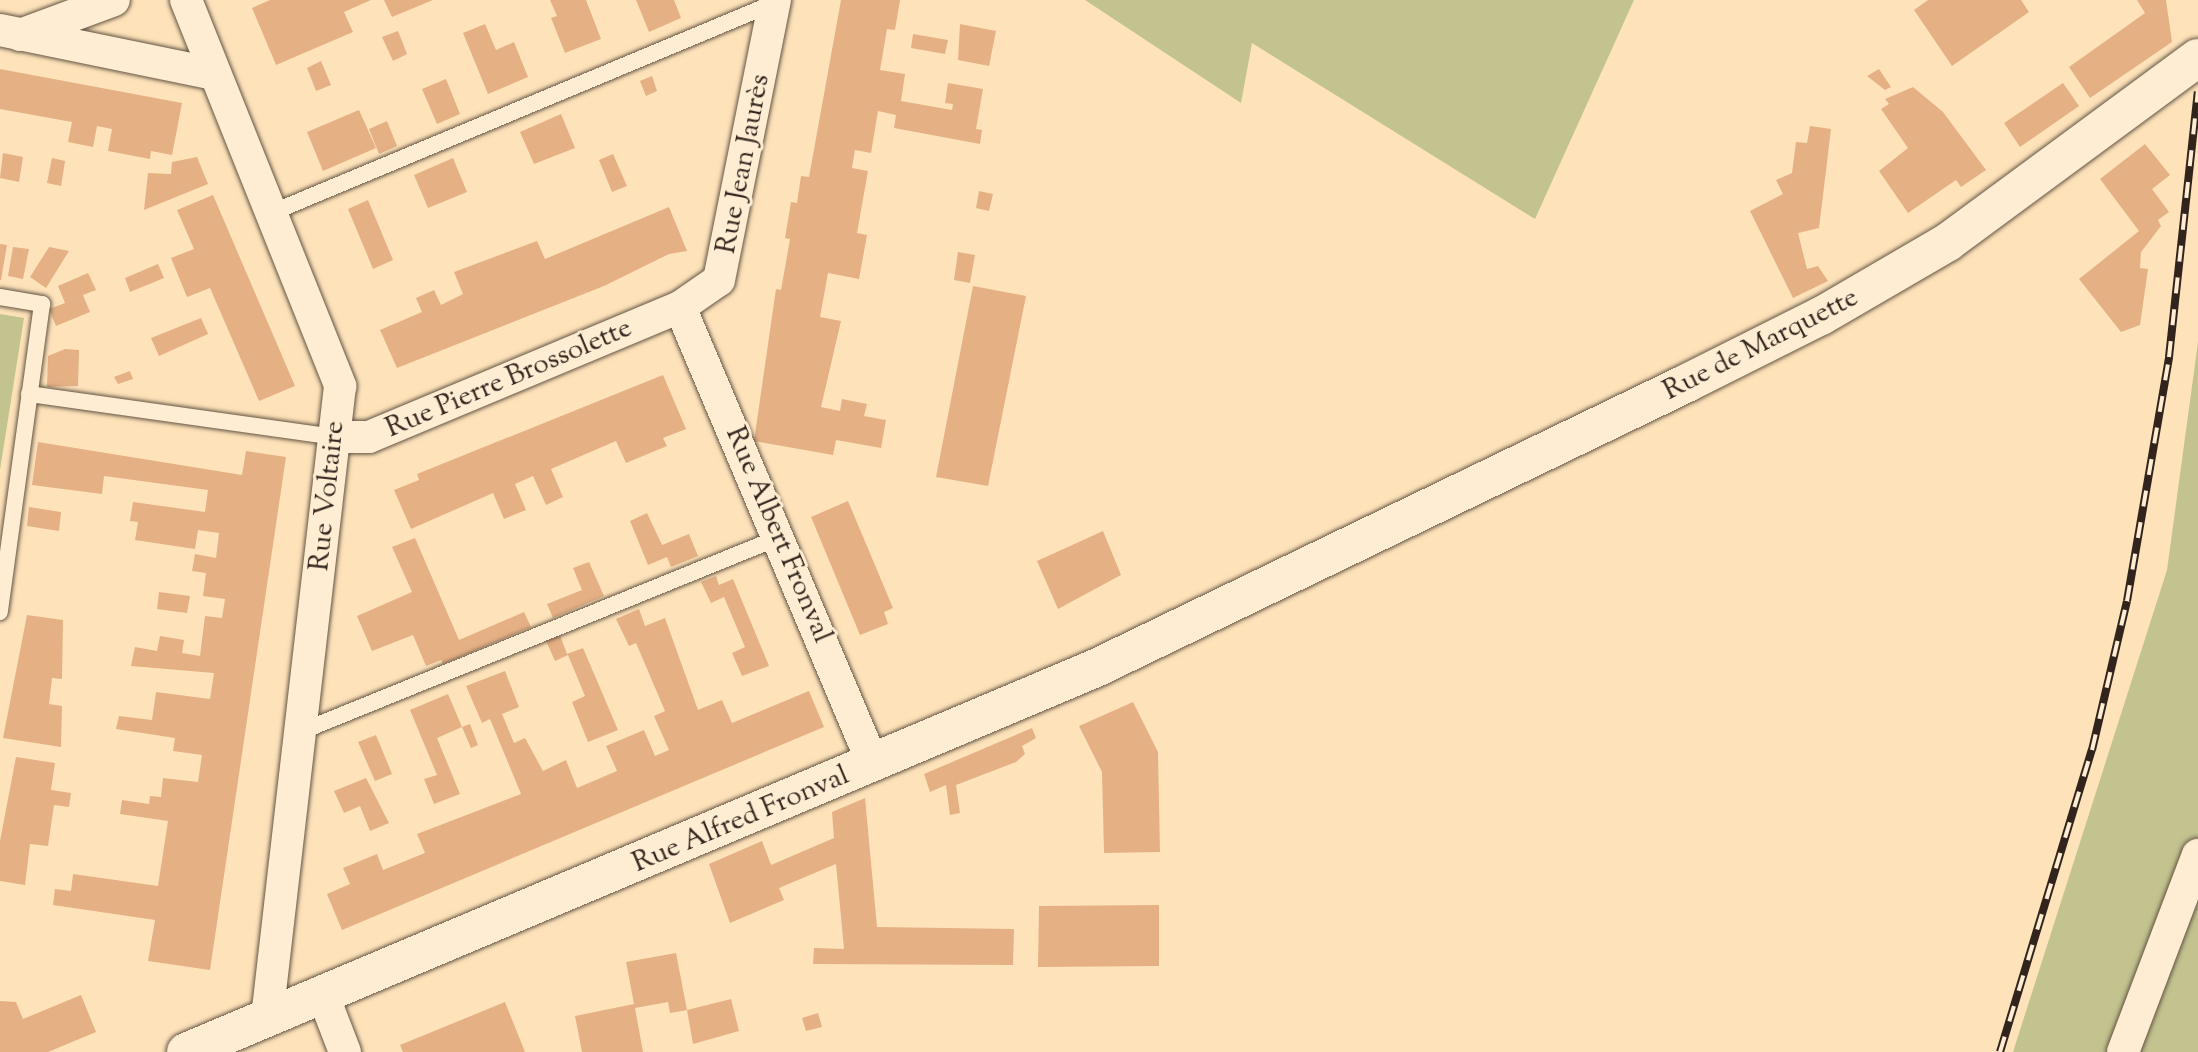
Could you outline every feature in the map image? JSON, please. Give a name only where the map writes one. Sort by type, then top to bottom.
[{"type":"street","points":[[10,32],[114,0]]},
{"type":"street","name":"Rue Voltaire","points":[[186,0],[340,386],[267,1018]]},
{"type":"street","name":"Rue Jean Jaurès","points":[[680,307],[719,280],[775,2]]},
{"type":"street","points":[[10,32],[215,74]]},
{"type":"street","name":"Rue de Marquette","points":[[1292,577],[1850,301],[1959,235],[2198,58]]},
{"type":"street","name":"Rue Pierre Brossolette","points":[[335,437],[369,437],[680,307]]},
{"type":"street","name":"Rue Albert Fronval","points":[[680,307],[780,537],[873,764]]},
{"type":"street","name":"Rue Alfred Fronval","points":[[186,1052],[873,764],[1292,577]]},
{"type":"street","points":[[2123,1052],[2198,855]]},
{"type":"street","points":[[323,995],[345,1052]]},
{"type":"lane","points":[[271,214],[775,2]]},
{"type":"lane","points":[[0,297],[42,304],[0,612]]},
{"type":"lane","points":[[29,394],[335,437]]},
{"type":"lane","points":[[300,732],[780,537]]},
{"type":"green space","points":[[1085,0],[1634,0],[1535,219],[1252,43],[1241,103]]},
{"type":"green space","points":[[0,314],[24,318],[0,470]]},
{"type":"green space","points":[[2198,342],[2198,1052],[2013,1052],[2167,570]]},
{"type":"building","points":[[270,0],[371,0],[344,12],[353,32],[276,65],[252,8]]},
{"type":"building","points":[[384,0],[433,0],[392,17]]},
{"type":"building","points":[[550,0],[586,0],[601,39],[565,53],[551,18],[557,16]]},
{"type":"building","points":[[636,0],[674,0],[681,18],[649,32]]},
{"type":"building","points":[[841,0],[900,0],[895,30],[887,29],[880,70],[905,74],[901,101],[952,110],[953,104],[945,103],[948,83],[983,89],[976,129],[982,130],[980,144],[894,128],[896,115],[878,111],[871,153],[855,150],[852,168],[868,171],[857,233],[867,235],[859,279],[828,273],[820,317],[841,321],[821,407],[840,411],[842,399],[867,404],[864,416],[886,420],[881,448],[836,440],[833,455],[754,441],[776,289],[781,290],[790,239],[785,238],[791,202],[797,203],[801,176],[809,177]]},
{"type":"building","points":[[1928,0],[2021,0],[2029,12],[1952,66],[1914,10]]},
{"type":"building","points":[[2137,0],[2166,0],[2172,42],[2090,98],[2069,67],[2145,13]]},
{"type":"building","points":[[485,24],[496,50],[514,42],[528,77],[488,94],[463,33]]},
{"type":"building","points":[[960,24],[996,31],[989,66],[958,60]]},
{"type":"building","points":[[398,31],[407,54],[393,61],[382,37]]},
{"type":"building","points":[[913,34],[948,40],[945,54],[911,48]]},
{"type":"building","points":[[321,61],[331,85],[316,91],[307,68]]},
{"type":"building","points":[[0,69],[182,103],[172,155],[151,151],[150,159],[108,151],[112,129],[97,126],[93,147],[68,142],[72,122],[0,109]]},
{"type":"building","points":[[1879,69],[1891,87],[1885,90],[1867,76]]},
{"type":"building","points":[[652,76],[657,91],[646,96],[640,81]]},
{"type":"building","points":[[446,79],[460,114],[437,124],[422,89]]},
{"type":"building","points":[[2063,83],[2079,106],[2020,147],[2004,123]]},
{"type":"building","points":[[1913,87],[1943,112],[1986,170],[1961,187],[1956,180],[1908,213],[1879,171],[1908,148],[1881,109],[1889,104],[1885,99]]},
{"type":"building","points":[[359,110],[376,148],[323,171],[307,132]]},
{"type":"building","points":[[561,114],[575,148],[534,164],[520,132]]},
{"type":"building","points":[[387,121],[397,146],[379,154],[369,129]]},
{"type":"building","points":[[1810,126],[1831,129],[1819,228],[1798,233],[1807,269],[1818,266],[1828,281],[1793,298],[1750,211],[1783,194],[1776,180],[1792,173],[1796,142],[1807,143]]},
{"type":"building","points":[[2145,144],[2170,175],[2152,189],[2169,212],[2158,220],[2161,226],[2141,252],[2140,268],[2148,269],[2140,325],[2121,332],[2079,279],[2139,231],[2100,179]]},
{"type":"building","points":[[3,153],[23,157],[19,182],[0,178]]},
{"type":"building","points":[[613,154],[627,186],[612,192],[599,160]]},
{"type":"building","points":[[197,157],[208,184],[144,210],[148,173],[171,174],[172,162]]},
{"type":"building","points":[[52,158],[65,161],[61,186],[47,183]]},
{"type":"building","points":[[453,158],[467,192],[428,208],[414,175]]},
{"type":"building","points":[[979,191],[993,194],[989,211],[976,208]]},
{"type":"building","points":[[213,195],[295,386],[259,401],[210,288],[187,297],[171,258],[194,249],[177,210]]},
{"type":"building","points":[[368,200],[393,260],[373,269],[348,209]]},
{"type":"building","points":[[669,207],[687,251],[669,254],[604,286],[397,368],[380,330],[422,312],[416,298],[434,290],[441,305],[463,294],[454,272],[537,241],[545,259]]},
{"type":"building","points":[[0,244],[7,245],[1,280],[0,280]]},
{"type":"building","points":[[13,247],[29,249],[23,279],[8,276]]},
{"type":"building","points":[[49,247],[69,251],[46,288],[30,277]]},
{"type":"building","points":[[958,252],[975,255],[970,283],[954,280]]},
{"type":"building","points":[[158,264],[164,278],[130,292],[125,278]]},
{"type":"building","points":[[88,273],[96,290],[83,295],[90,312],[56,326],[49,309],[65,303],[58,286]]},
{"type":"building","points":[[973,286],[1026,296],[988,486],[936,477]]},
{"type":"building","points":[[201,318],[208,334],[159,356],[151,338]]},
{"type":"building","points":[[65,349],[79,350],[78,386],[47,387],[48,356]]},
{"type":"building","points":[[130,371],[133,379],[118,384],[114,377]]},
{"type":"building","points":[[663,375],[686,429],[663,438],[667,446],[626,463],[616,441],[551,469],[563,497],[546,505],[533,476],[515,484],[526,510],[504,519],[493,493],[411,529],[394,490],[419,480],[417,474]]},
{"type":"building","points":[[38,442],[242,475],[246,451],[286,457],[210,970],[148,961],[155,920],[53,905],[55,889],[71,891],[73,874],[158,886],[168,821],[120,814],[122,800],[149,804],[150,796],[161,797],[163,778],[198,782],[202,755],[173,751],[175,738],[116,729],[119,716],[152,720],[156,692],[210,699],[214,673],[131,666],[135,647],[157,651],[160,636],[184,640],[182,653],[200,656],[205,616],[222,618],[225,599],[203,596],[206,573],[192,571],[195,554],[216,558],[219,533],[198,530],[195,549],[135,540],[138,522],[130,521],[133,502],[205,512],[208,490],[104,476],[102,494],[32,485]]},
{"type":"building","points":[[848,501],[893,608],[884,612],[888,624],[860,635],[811,517]]},
{"type":"building","points":[[29,507],[61,512],[59,531],[27,526]]},
{"type":"building","points":[[647,513],[662,545],[689,534],[698,556],[671,567],[667,557],[648,565],[630,521]]},
{"type":"building","points":[[1103,531],[1121,575],[1058,609],[1037,561]]},
{"type":"building","points":[[415,538],[459,640],[524,612],[531,627],[443,664],[441,660],[426,666],[413,635],[372,651],[357,616],[412,592],[392,547]]},
{"type":"building","points":[[589,562],[604,596],[553,618],[547,604],[582,590],[573,568]]},
{"type":"building","points":[[716,576],[719,585],[733,579],[769,666],[742,676],[732,653],[745,647],[724,597],[711,603],[701,582]]},
{"type":"building","points":[[159,592],[190,596],[187,613],[157,609]]},
{"type":"building","points":[[639,609],[645,626],[665,618],[698,710],[722,700],[732,723],[809,691],[824,727],[342,930],[327,894],[350,884],[343,868],[377,854],[383,870],[425,853],[417,834],[521,794],[490,719],[482,723],[466,686],[505,671],[519,707],[502,714],[514,743],[525,738],[543,771],[566,760],[577,788],[617,771],[606,746],[644,730],[655,756],[669,750],[654,716],[665,711],[636,643],[629,646],[616,619]]},
{"type":"building","points":[[27,615],[63,620],[62,679],[52,678],[49,704],[62,706],[61,747],[3,738]]},
{"type":"building","points":[[560,635],[567,654],[583,648],[618,730],[588,742],[572,702],[585,696],[568,655],[555,661],[546,641]]},
{"type":"building","points":[[448,694],[462,727],[437,738],[460,794],[434,804],[424,779],[437,775],[410,710]]},
{"type":"building","points":[[1133,702],[1158,752],[1160,852],[1104,853],[1102,772],[1079,726]]},
{"type":"building","points":[[470,724],[478,745],[471,748],[462,727]]},
{"type":"building","points":[[1032,728],[1036,738],[1022,746],[1025,754],[1016,762],[956,785],[960,813],[950,815],[946,785],[930,792],[924,774]]},
{"type":"building","points":[[376,735],[392,774],[375,781],[358,742]]},
{"type":"building","points":[[16,757],[55,763],[51,790],[71,793],[69,807],[54,805],[48,846],[30,844],[25,885],[0,881],[0,841]]},
{"type":"building","points":[[366,778],[389,823],[370,831],[360,806],[344,813],[334,791]]},
{"type":"building","points":[[865,798],[877,927],[1014,929],[1013,965],[813,964],[814,948],[844,949],[836,864],[779,888],[784,900],[730,923],[709,864],[762,841],[771,865],[834,838],[832,812]]},
{"type":"building","points":[[1159,905],[1159,966],[1038,967],[1039,906]]},
{"type":"building","points":[[676,953],[687,1010],[670,1013],[668,1002],[635,1008],[643,1052],[582,1052],[575,1016],[634,1004],[626,962]]},
{"type":"building","points":[[81,995],[96,1032],[48,1052],[0,1052],[0,1001],[16,1002],[23,1019]]},
{"type":"building","points":[[731,999],[739,1031],[693,1044],[687,1010]]},
{"type":"building","points":[[505,1002],[525,1052],[403,1052],[400,1045]]},
{"type":"building","points":[[818,1013],[822,1027],[806,1031],[802,1018]]},
{"type":"railway","points":[[2000,1052],[2092,750],[2127,601],[2169,357],[2198,92]]}]
